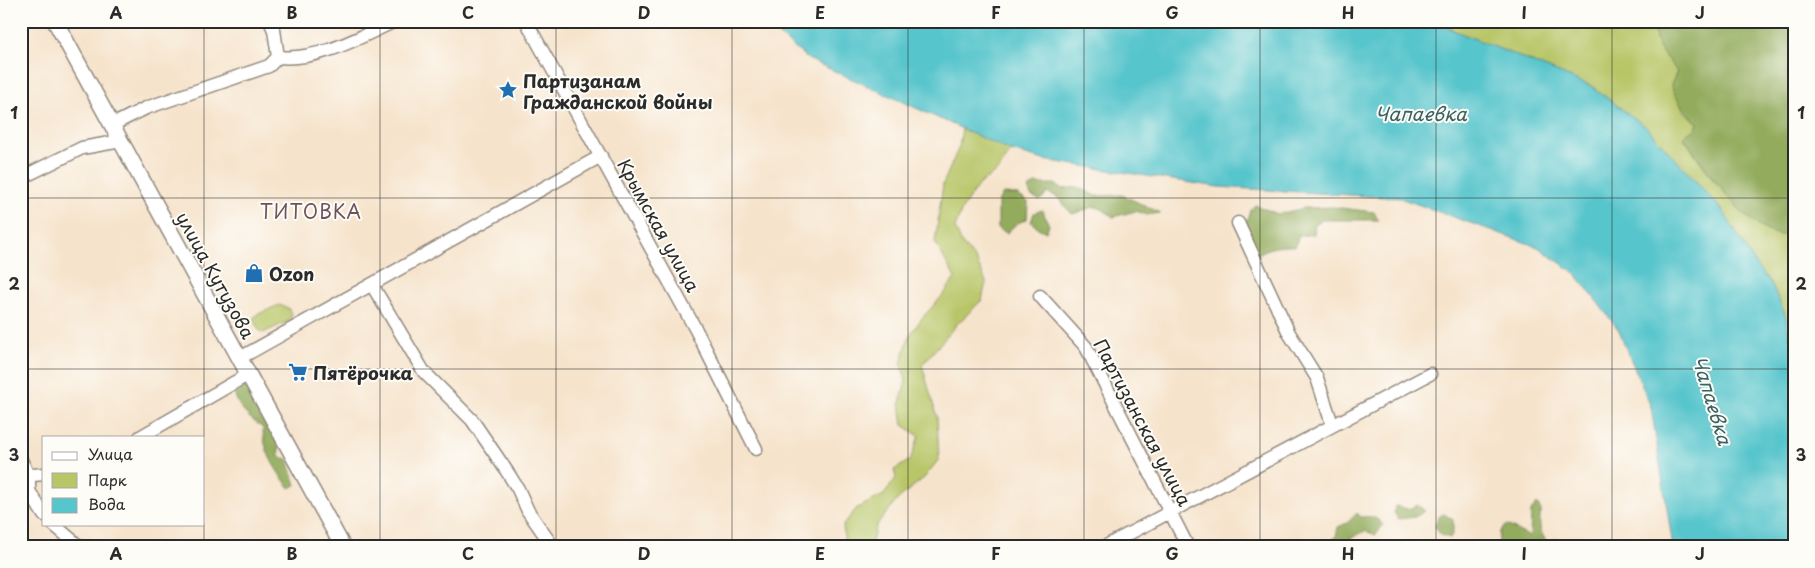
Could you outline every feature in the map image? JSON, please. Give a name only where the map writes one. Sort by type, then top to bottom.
[{"type":"street","name":"улица Кутузова","points":[[55,21],[250,374],[343,547]]},
{"type":"street","points":[[270,21],[274,30],[278,57]]},
{"type":"street","points":[[278,57],[294,59],[328,51],[395,21]]},
{"type":"street","name":"Крымская улица","points":[[526,21],[696,330],[756,449]]},
{"type":"street","points":[[112,125],[146,108],[269,66],[278,57]]},
{"type":"street","points":[[21,178],[82,148],[121,141]]},
{"type":"street","points":[[240,358],[601,156]]},
{"type":"street","points":[[1238,223],[1289,333],[1317,378],[1332,424]]},
{"type":"street","points":[[372,285],[424,372],[472,420],[506,470],[518,489],[528,511],[553,547]]},
{"type":"street","name":"Партизанская улица","points":[[1040,296],[1086,347],[1188,547]]},
{"type":"street","points":[[142,436],[250,374]]},
{"type":"street","points":[[1104,547],[1171,513],[1332,424],[1430,374]]},
{"type":"street","points":[[21,460],[29,491],[42,512]]},
{"type":"street","points":[[25,477],[42,474]]},
{"type":"street","points":[[55,526],[80,547]]},
{"type":"green space","points":[[1389,21],[1649,21],[1660,48],[1677,72],[1671,85],[1684,111],[1698,123],[1696,129],[1683,137],[1715,182],[1786,236],[1794,233],[1794,357],[1785,314],[1772,285],[1757,267],[1723,211],[1646,127],[1591,86],[1443,26]]},
{"type":"green space","points":[[1649,21],[1794,21],[1794,233],[1779,235],[1763,229],[1747,217],[1716,183],[1683,136],[1696,129],[1698,123],[1685,110],[1676,96],[1671,85],[1677,72],[1658,45]]},
{"type":"green space","points":[[962,129],[1011,151],[999,170],[979,184],[962,209],[955,228],[961,242],[976,260],[986,282],[982,300],[957,324],[922,365],[937,417],[939,459],[925,477],[899,498],[876,526],[871,547],[845,547],[843,525],[857,508],[884,495],[896,478],[894,470],[910,460],[919,436],[903,425],[900,403],[906,381],[901,364],[909,336],[955,278],[935,242],[943,184],[959,147]]},
{"type":"green space","points":[[1035,184],[1055,184],[1062,189],[1077,187],[1096,196],[1122,195],[1161,213],[1147,215],[1136,211],[1113,217],[1094,207],[1072,214],[1057,197],[1048,193],[1040,200],[1031,196],[1028,188]]},
{"type":"green space","points":[[1003,194],[1018,195],[1028,202],[1027,219],[1016,224],[1007,233],[998,229],[998,201]]},
{"type":"green space","points":[[1255,205],[1278,214],[1304,208],[1333,207],[1374,212],[1378,220],[1322,220],[1315,224],[1314,234],[1299,236],[1295,246],[1275,247],[1257,255],[1245,225],[1250,211]]},
{"type":"green space","points":[[1042,210],[1049,225],[1046,232],[1031,222],[1034,213]]},
{"type":"green space","points":[[279,305],[288,308],[292,315],[289,321],[263,333],[253,320],[256,315]]},
{"type":"green space","points":[[239,387],[248,388],[254,397],[252,406],[256,410],[263,410],[279,447],[279,457],[288,459],[296,485],[290,488],[275,468],[265,445],[263,428],[245,413],[238,403],[234,392]]},
{"type":"green space","points":[[1537,504],[1541,510],[1541,530],[1550,546],[1555,539],[1563,541],[1566,547],[1498,547],[1500,531],[1507,525],[1530,537],[1531,511]]},
{"type":"green space","points":[[1418,505],[1425,511],[1415,517],[1398,519],[1394,512],[1395,506],[1408,509]]},
{"type":"green space","points":[[1357,513],[1360,517],[1375,518],[1383,525],[1376,535],[1365,531],[1346,541],[1342,547],[1326,547],[1336,536],[1338,527],[1347,523]]},
{"type":"green space","points":[[1444,514],[1453,520],[1453,532],[1450,538],[1441,535],[1435,527],[1438,517]]},
{"type":"water","name":"Чапаевка","points":[[762,21],[1389,21],[1443,26],[1591,86],[1646,127],[1723,211],[1757,267],[1772,285],[1785,314],[1794,357],[1794,547],[1673,547],[1651,407],[1618,329],[1575,273],[1538,247],[1400,198],[1218,187],[1044,160],[1011,151],[808,59]]},
{"type":"place","name":"Партизанам Гражданской войны","points":[[508,90]]},
{"type":"place","name":"Ozon","points":[[254,273]]},
{"type":"place","name":"Пятёрочка","points":[[298,372]]},
{"type":"district","name":"ТИТОВКА","points":[[311,211]]}]
